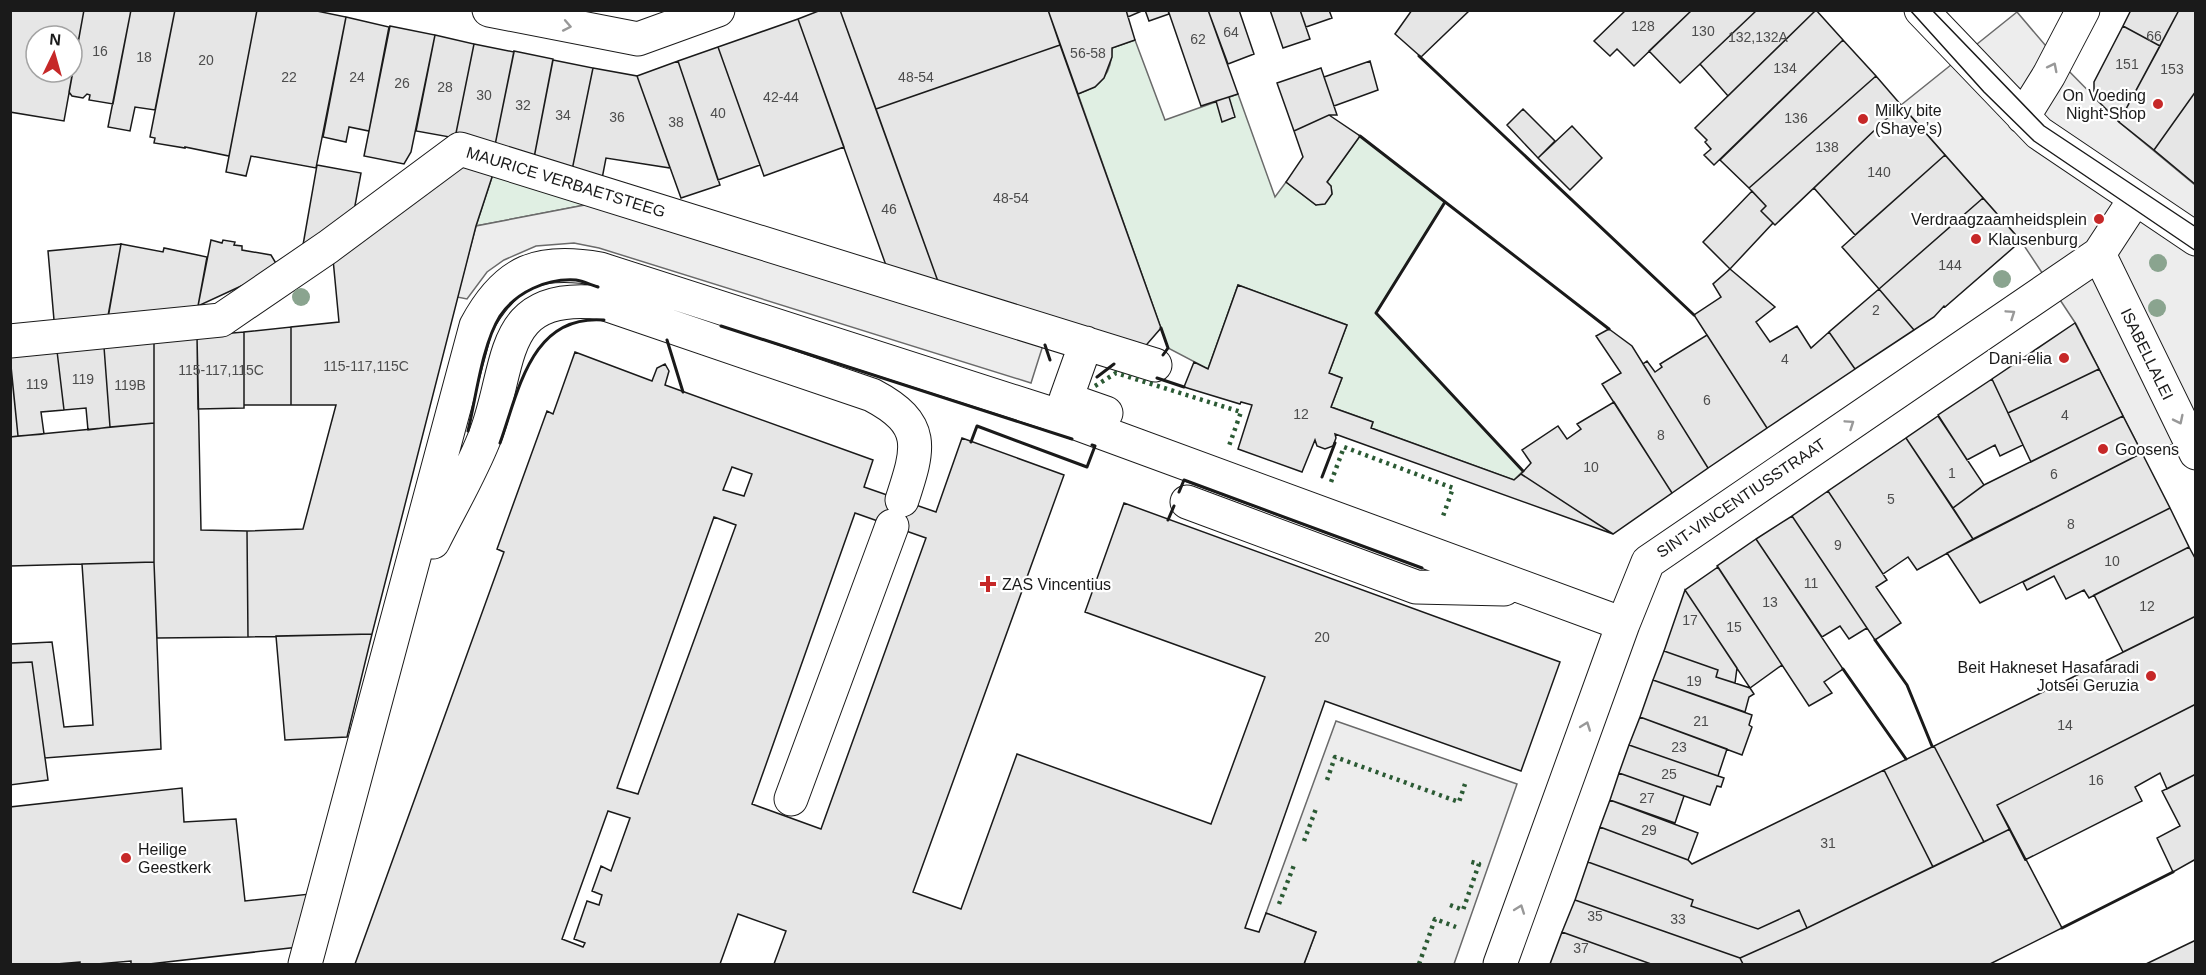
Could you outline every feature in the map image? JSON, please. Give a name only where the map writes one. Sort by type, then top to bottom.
[{"type":"street","points":[[489,10],[638,39],[718,10]]},
{"type":"street","points":[[1921,10],[2023,117],[2052,143],[2196,239]]},
{"type":"street","points":[[2023,117],[2049,75],[2083,10]]},
{"type":"street","name":"MAURICE VERBAETSTEEG","points":[[10,341],[221,320],[328,248],[460,149],[1081,357]]},
{"type":"street","points":[[2099,254],[2135,199]]},
{"type":"street","name":"ISABELLALEI","points":[[2099,254],[2196,453]]},
{"type":"street","name":"SINT-VINCENTIUSSTRAAT","points":[[1500,964],[1648,562],[2099,254]]},
{"type":"street","points":[[305,964],[476,326],[488,303],[504,285],[523,273],[548,265],[573,264],[600,269],[1046,412],[1530,589],[1628,614]]},
{"type":"street","points":[[403,603],[485,438],[510,345],[522,325],[538,310],[560,303],[578,301],[602,303],[873,395],[893,406],[908,420],[915,439],[913,464],[791,799]]},
{"type":"street","points":[[1155,365],[1081,357],[1066,399],[1628,614]]},
{"type":"street","points":[[1187,502],[1416,587],[1530,589]]},
{"type":"green space","points":[[1135,40],[1165,120],[1238,94],[1275,197],[1286,182],[1316,205],[1332,194],[1331,186],[1327,182],[1360,136],[1445,202],[1376,313],[1523,471],[1514,480],[1371,428],[1373,422],[1331,407],[1342,378],[1329,373],[1347,325],[1238,285],[1208,369],[1168,348],[1078,94],[1093,87],[1104,78],[1110,65],[1112,48]]},
{"type":"green space","points":[[493,174],[590,204],[476,226]]},
{"type":"shaded area","name":"Verdraagzaamheidsplein","points":[[2017,12],[2057,59],[2119,122],[2195,185],[2195,438],[2142,453],[2076,324],[2021,241],[1901,105]]},
{"type":"shaded area","points":[[590,204],[1044,342],[1031,383],[599,248],[574,243],[536,246],[504,260],[487,272],[467,299],[457,297],[476,226]]},
{"type":"shaded area","points":[[1336,721],[1517,784],[1454,964],[1304,964],[1316,932],[1266,913]]},
{"type":"building","points":[[10,10],[84,10],[81,24],[24,24],[24,84],[71,84],[64,121],[10,112]]},
{"type":"building","points":[[84,10],[131,10],[113,104],[89,100],[90,95],[87,94],[83,98],[72,96],[69,92],[70,84],[84,84],[84,24],[81,24]]},
{"type":"building","points":[[131,10],[175,10],[155,110],[135,107],[130,131],[108,127]]},
{"type":"building","points":[[175,10],[257,10],[229,156],[154,143],[155,138],[150,137]]},
{"type":"building","points":[[257,10],[312,10],[346,17],[316,168],[251,156],[246,176],[226,172]]},
{"type":"building","points":[[821,10],[840,10],[940,287],[888,271],[798,19]]},
{"type":"building","points":[[840,10],[1048,10],[1060,45],[876,109]]},
{"type":"building","points":[[1048,10],[1126,10],[1135,40],[1112,48],[1112,57],[1104,78],[1095,87],[1078,94]]},
{"type":"building","points":[[1126,10],[1144,10],[1128,17]]},
{"type":"building","points":[[1145,10],[1168,10],[1169,14],[1149,21]]},
{"type":"building","points":[[1168,10],[1208,10],[1238,94],[1201,106]]},
{"type":"building","points":[[1208,10],[1239,10],[1254,54],[1228,64]]},
{"type":"building","points":[[1270,10],[1300,10],[1310,39],[1283,48]]},
{"type":"building","points":[[1300,10],[1329,10],[1332,18],[1306,27]]},
{"type":"building","points":[[1412,10],[1470,10],[1421,57],[1395,34]]},
{"type":"building","points":[[1626,10],[1692,10],[1634,66],[1617,49],[1610,56],[1594,41]]},
{"type":"building","points":[[1692,10],[1757,10],[1680,83],[1649,51]]},
{"type":"building","points":[[1757,10],[1816,10],[1728,96],[1700,64]]},
{"type":"building","points":[[1816,10],[1843,40],[1714,165],[1704,155],[1711,149],[1705,142],[1707,140],[1695,128]]},
{"type":"building","points":[[2131,10],[2179,10],[2160,46],[2123,26]]},
{"type":"building","points":[[2179,10],[2196,10],[2196,91],[2154,150],[2119,122]]},
{"type":"building","points":[[346,17],[389,27],[369,131],[349,127],[346,142],[323,137]]},
{"type":"building","points":[[798,19],[844,147],[764,176],[718,47]]},
{"type":"building","points":[[390,26],[435,35],[411,152],[404,164],[364,156]]},
{"type":"building","points":[[2123,26],[2160,46],[2119,122],[2094,97],[2094,82]]},
{"type":"building","points":[[435,35],[474,44],[455,138],[416,131]]},
{"type":"building","points":[[1843,40],[1876,76],[1749,188],[1720,160]]},
{"type":"building","points":[[474,44],[514,52],[494,150],[455,138]]},
{"type":"building","points":[[1060,45],[1161,328],[1142,350],[940,287],[876,109]]},
{"type":"building","points":[[718,47],[760,165],[718,180],[678,61]]},
{"type":"building","points":[[514,51],[553,59],[533,163],[494,150]]},
{"type":"building","points":[[553,60],[593,68],[571,175],[533,163]]},
{"type":"building","points":[[678,61],[720,185],[681,198],[637,76]]},
{"type":"building","points":[[1370,61],[1378,90],[1334,106],[1324,77]]},
{"type":"building","points":[[593,68],[637,76],[670,168],[606,158],[601,184],[571,175]]},
{"type":"building","points":[[1321,68],[1337,115],[1329,115],[1294,131],[1277,83]]},
{"type":"building","points":[[1876,76],[1901,105],[1775,225],[1761,211],[1766,206],[1749,188]]},
{"type":"building","points":[[2196,91],[2196,185],[2154,150]]},
{"type":"building","points":[[1229,97],[1235,117],[1222,122],[1216,101]]},
{"type":"building","points":[[1901,105],[1945,155],[1855,235],[1814,188]]},
{"type":"building","points":[[1523,109],[1555,141],[1538,158],[1507,125]]},
{"type":"building","points":[[1329,115],[1360,136],[1327,182],[1331,186],[1332,194],[1325,204],[1316,205],[1286,182],[1303,157],[1294,131]]},
{"type":"building","points":[[1572,126],[1602,158],[1570,190],[1538,158]]},
{"type":"building","points":[[1945,155],[1983,198],[1879,289],[1842,247]]},
{"type":"building","points":[[462,164],[493,174],[476,226],[372,634],[248,637],[247,531],[303,529],[336,405],[291,405],[291,327],[339,322],[333,259]]},
{"type":"building","points":[[317,165],[361,173],[354,211],[303,245]]},
{"type":"building","points":[[1752,191],[1766,206],[1761,211],[1773,223],[1730,269],[1703,242]]},
{"type":"building","points":[[1983,198],[2021,241],[1934,317],[1914,330],[1879,289]]},
{"type":"building","points":[[211,240],[222,243],[223,240],[235,242],[234,245],[242,246],[242,250],[271,255],[277,265],[252,281],[198,306]]},
{"type":"building","points":[[121,244],[108,316],[54,320],[48,251]]},
{"type":"building","points":[[121,244],[163,252],[164,248],[207,257],[198,306],[108,318]]},
{"type":"building","points":[[1730,269],[1775,307],[1756,322],[1770,342],[1797,326],[1811,348],[1829,332],[1855,369],[1767,428],[1694,315],[1721,297],[1713,284]]},
{"type":"building","points":[[1238,285],[1347,325],[1329,373],[1342,378],[1331,407],[1373,422],[1371,428],[1514,480],[1521,474],[1613,534],[1335,434],[1333,446],[1325,449],[1317,446],[1315,440],[1302,472],[1238,449],[1252,405],[1241,402],[1240,404],[1184,387],[1194,362],[1208,369]]},
{"type":"building","points":[[1879,289],[1914,330],[1855,369],[1829,332]]},
{"type":"building","points":[[2075,323],[2099,369],[2008,413],[1992,379]]},
{"type":"building","points":[[291,327],[291,405],[244,405],[244,332]]},
{"type":"building","points":[[1609,329],[1632,346],[1708,468],[1672,493],[1602,384],[1621,373],[1596,336]]},
{"type":"building","points":[[244,332],[244,408],[198,409],[197,336]]},
{"type":"building","points":[[1707,335],[1767,428],[1708,468],[1643,364],[1647,361],[1655,372],[1662,367],[1660,364]]},
{"type":"building","points":[[197,336],[201,530],[247,531],[248,637],[157,638],[154,562],[154,341]]},
{"type":"building","points":[[154,341],[154,423],[110,427],[104,347]]},
{"type":"building","points":[[104,347],[110,427],[88,430],[86,408],[64,410],[57,351]]},
{"type":"building","points":[[57,351],[64,410],[41,412],[44,434],[18,436],[10,356]]},
{"type":"building","points":[[575,352],[652,381],[657,368],[665,364],[669,371],[665,385],[873,460],[864,487],[936,512],[962,438],[1064,475],[913,892],[961,909],[1017,754],[1211,824],[1265,677],[1085,612],[1124,503],[1560,662],[1521,771],[1325,701],[1245,928],[1259,932],[1266,913],[1316,932],[1304,964],[774,964],[786,931],[738,914],[720,964],[355,964],[504,552],[497,549],[547,411],[553,414]],"holes":[[[732,467],[752,474],[744,496],[723,490]],[[855,513],[926,538],[821,829],[752,804]],[[714,517],[736,525],[638,794],[617,788]],[[608,811],[630,818],[611,871],[601,866],[592,891],[602,895],[599,905],[587,901],[574,939],[585,943],[583,947],[562,939]]]},
{"type":"building","points":[[10,358],[18,436],[10,437]]},
{"type":"building","points":[[2099,369],[2123,416],[2031,462],[2008,413]]},
{"type":"building","points":[[1992,379],[2023,445],[2000,456],[1995,445],[1967,460],[1938,415]]},
{"type":"building","points":[[1614,402],[1672,493],[1613,534],[1521,474],[1531,463],[1522,450],[1558,426],[1567,439],[1581,429],[1577,424]]},
{"type":"building","points":[[1938,416],[1984,485],[1953,508],[1906,438]]},
{"type":"building","points":[[2123,416],[2142,453],[1973,539],[1953,508],[1984,485]]},
{"type":"building","points":[[154,423],[154,562],[10,566],[10,437]]},
{"type":"building","points":[[1906,438],[1973,539],[1917,570],[1908,557],[1883,574],[1828,491]]},
{"type":"building","points":[[2142,453],[2170,508],[1980,603],[1947,553]]},
{"type":"building","points":[[1828,491],[1887,580],[1876,587],[1901,623],[1875,640],[1792,516]]},
{"type":"building","points":[[2170,508],[2189,547],[2089,598],[2084,590],[2066,599],[2054,576],[2027,590],[2023,582]]},
{"type":"building","points":[[1792,516],[1867,628],[1849,639],[1840,626],[1822,637],[1756,539]]},
{"type":"building","points":[[1756,539],[1843,669],[1824,682],[1832,693],[1809,706],[1717,566]]},
{"type":"building","points":[[2189,547],[2196,560],[2196,616],[2123,652],[2094,595]]},
{"type":"building","points":[[154,562],[161,749],[45,758],[32,662],[10,663],[10,644],[52,642],[64,727],[93,725],[82,564]]},
{"type":"building","points":[[1718,567],[1782,665],[1750,688],[1685,590]]},
{"type":"building","points":[[1685,590],[1737,668],[1735,683],[1716,677],[1718,670],[1664,651]]},
{"type":"building","points":[[2196,616],[2196,704],[1997,805],[2010,829],[1984,842],[1934,746]]},
{"type":"building","points":[[372,634],[347,737],[285,740],[276,636]]},
{"type":"building","points":[[1664,651],[1718,670],[1716,677],[1750,688],[1754,694],[1749,697],[1745,712],[1653,680]]},
{"type":"building","points":[[32,662],[48,780],[10,785],[10,663]]},
{"type":"building","points":[[1653,680],[1752,715],[1749,725],[1752,727],[1742,755],[1640,717]]},
{"type":"building","points":[[2196,704],[2196,774],[2167,789],[2160,773],[2135,787],[2142,801],[2025,860],[1997,805]]},
{"type":"building","points":[[1640,717],[1727,749],[1718,776],[1629,745]]},
{"type":"building","points":[[1629,745],[1724,778],[1721,787],[1717,786],[1710,805],[1619,773]]},
{"type":"building","points":[[1934,746],[1984,842],[1933,867],[1884,770]]},
{"type":"building","points":[[1884,770],[1933,867],[1807,928],[1799,910],[1758,929],[1691,906],[1693,900],[1588,862],[1600,827],[1688,860],[1692,864]]},
{"type":"building","points":[[1619,773],[1684,796],[1675,823],[1610,800]]},
{"type":"building","points":[[2196,774],[2196,859],[2173,872],[2157,838],[2180,826],[2162,791]]},
{"type":"building","name":"Heilige Geestkerk","points":[[182,788],[184,822],[236,819],[245,901],[310,894],[299,947],[149,964],[131,964],[131,961],[97,964],[80,964],[80,962],[10,964],[10,807]]},
{"type":"building","points":[[1610,800],[1698,833],[1688,860],[1600,827]]},
{"type":"building","points":[[2010,829],[2062,928],[1990,964],[1743,964],[1740,958],[1807,928]]},
{"type":"building","points":[[1588,862],[1693,900],[1691,906],[1758,929],[1799,910],[1807,928],[1740,958],[1575,900]]},
{"type":"building","points":[[1575,900],[1740,958],[1743,964],[1651,964],[1562,932]]},
{"type":"building","points":[[1562,932],[1651,964],[1550,964]]},
{"type":"building","points":[[2196,940],[2196,964],[2146,964]]},
{"type":"tram line","points":[[1910,10],[1984,92],[2034,141],[2196,251]]},
{"type":"tram line","points":[[1932,10],[2044,126],[2196,227]]},
{"type":"hedge","points":[[1095,386],[1116,373],[1241,412],[1229,446]]},
{"type":"hedge","points":[[1331,482],[1344,447],[1453,488],[1442,519]]},
{"type":"hedge","points":[[1327,780],[1335,757],[1459,802],[1465,784]]},
{"type":"hedge","points":[[1304,841],[1317,806]]},
{"type":"hedge","points":[[1450,905],[1463,910],[1479,864],[1468,861]]},
{"type":"hedge","points":[[1279,904],[1294,865]]},
{"type":"hedge","points":[[1419,964],[1435,919],[1456,927]]},
{"type":"wall","points":[[1419,56],[1694,315]]},
{"type":"wall","points":[[1360,136],[1609,329]]},
{"type":"wall","points":[[1445,202],[1376,313],[1523,471]]},
{"type":"wall","points":[[468,431],[480,372],[489,342],[500,316],[507,307],[533,288],[554,281],[576,280],[598,287]]},
{"type":"wall","points":[[500,443],[522,379],[544,342],[560,329],[579,321],[604,320]]},
{"type":"wall","points":[[721,326],[1072,439]]},
{"type":"wall","points":[[1161,328],[1168,348],[1163,355]]},
{"type":"wall","points":[[667,340],[683,392]]},
{"type":"wall","points":[[1045,345],[1050,360]]},
{"type":"wall","points":[[1097,377],[1114,364]]},
{"type":"wall","points":[[1157,378],[1184,387]]},
{"type":"wall","points":[[971,442],[977,426],[1087,467],[1095,446],[1092,445]]},
{"type":"wall","points":[[1322,477],[1335,443]]},
{"type":"wall","points":[[1179,492],[1184,480],[1422,568]]},
{"type":"wall","points":[[1168,520],[1174,506]]},
{"type":"wall","points":[[1875,640],[1907,685],[1932,746]]},
{"type":"wall","points":[[1843,669],[1906,759]]},
{"type":"wall","points":[[2062,928],[2173,872]]},
{"type":"place","name":"On Voeding Night-Shop","points":[[2158,104]]},
{"type":"place","name":"Milky bite (Shaye’s)","points":[[1863,119]]},
{"type":"place","name":"Verdraagzaamheidsplein","points":[[2099,219]]},
{"type":"place","name":"Klausenburg","points":[[1976,239]]},
{"type":"place","name":"Dani-elia","points":[[2064,358]]},
{"type":"place","name":"Goosens","points":[[2103,449]]},
{"type":"place","name":"ZAS Vincentius","points":[[988,584]]},
{"type":"place","name":"Beit Hakneset Hasafaradi Jotsei Geruzia","points":[[2151,676]]},
{"type":"place","name":"Heilige Geestkerk","points":[[126,858]]}]
